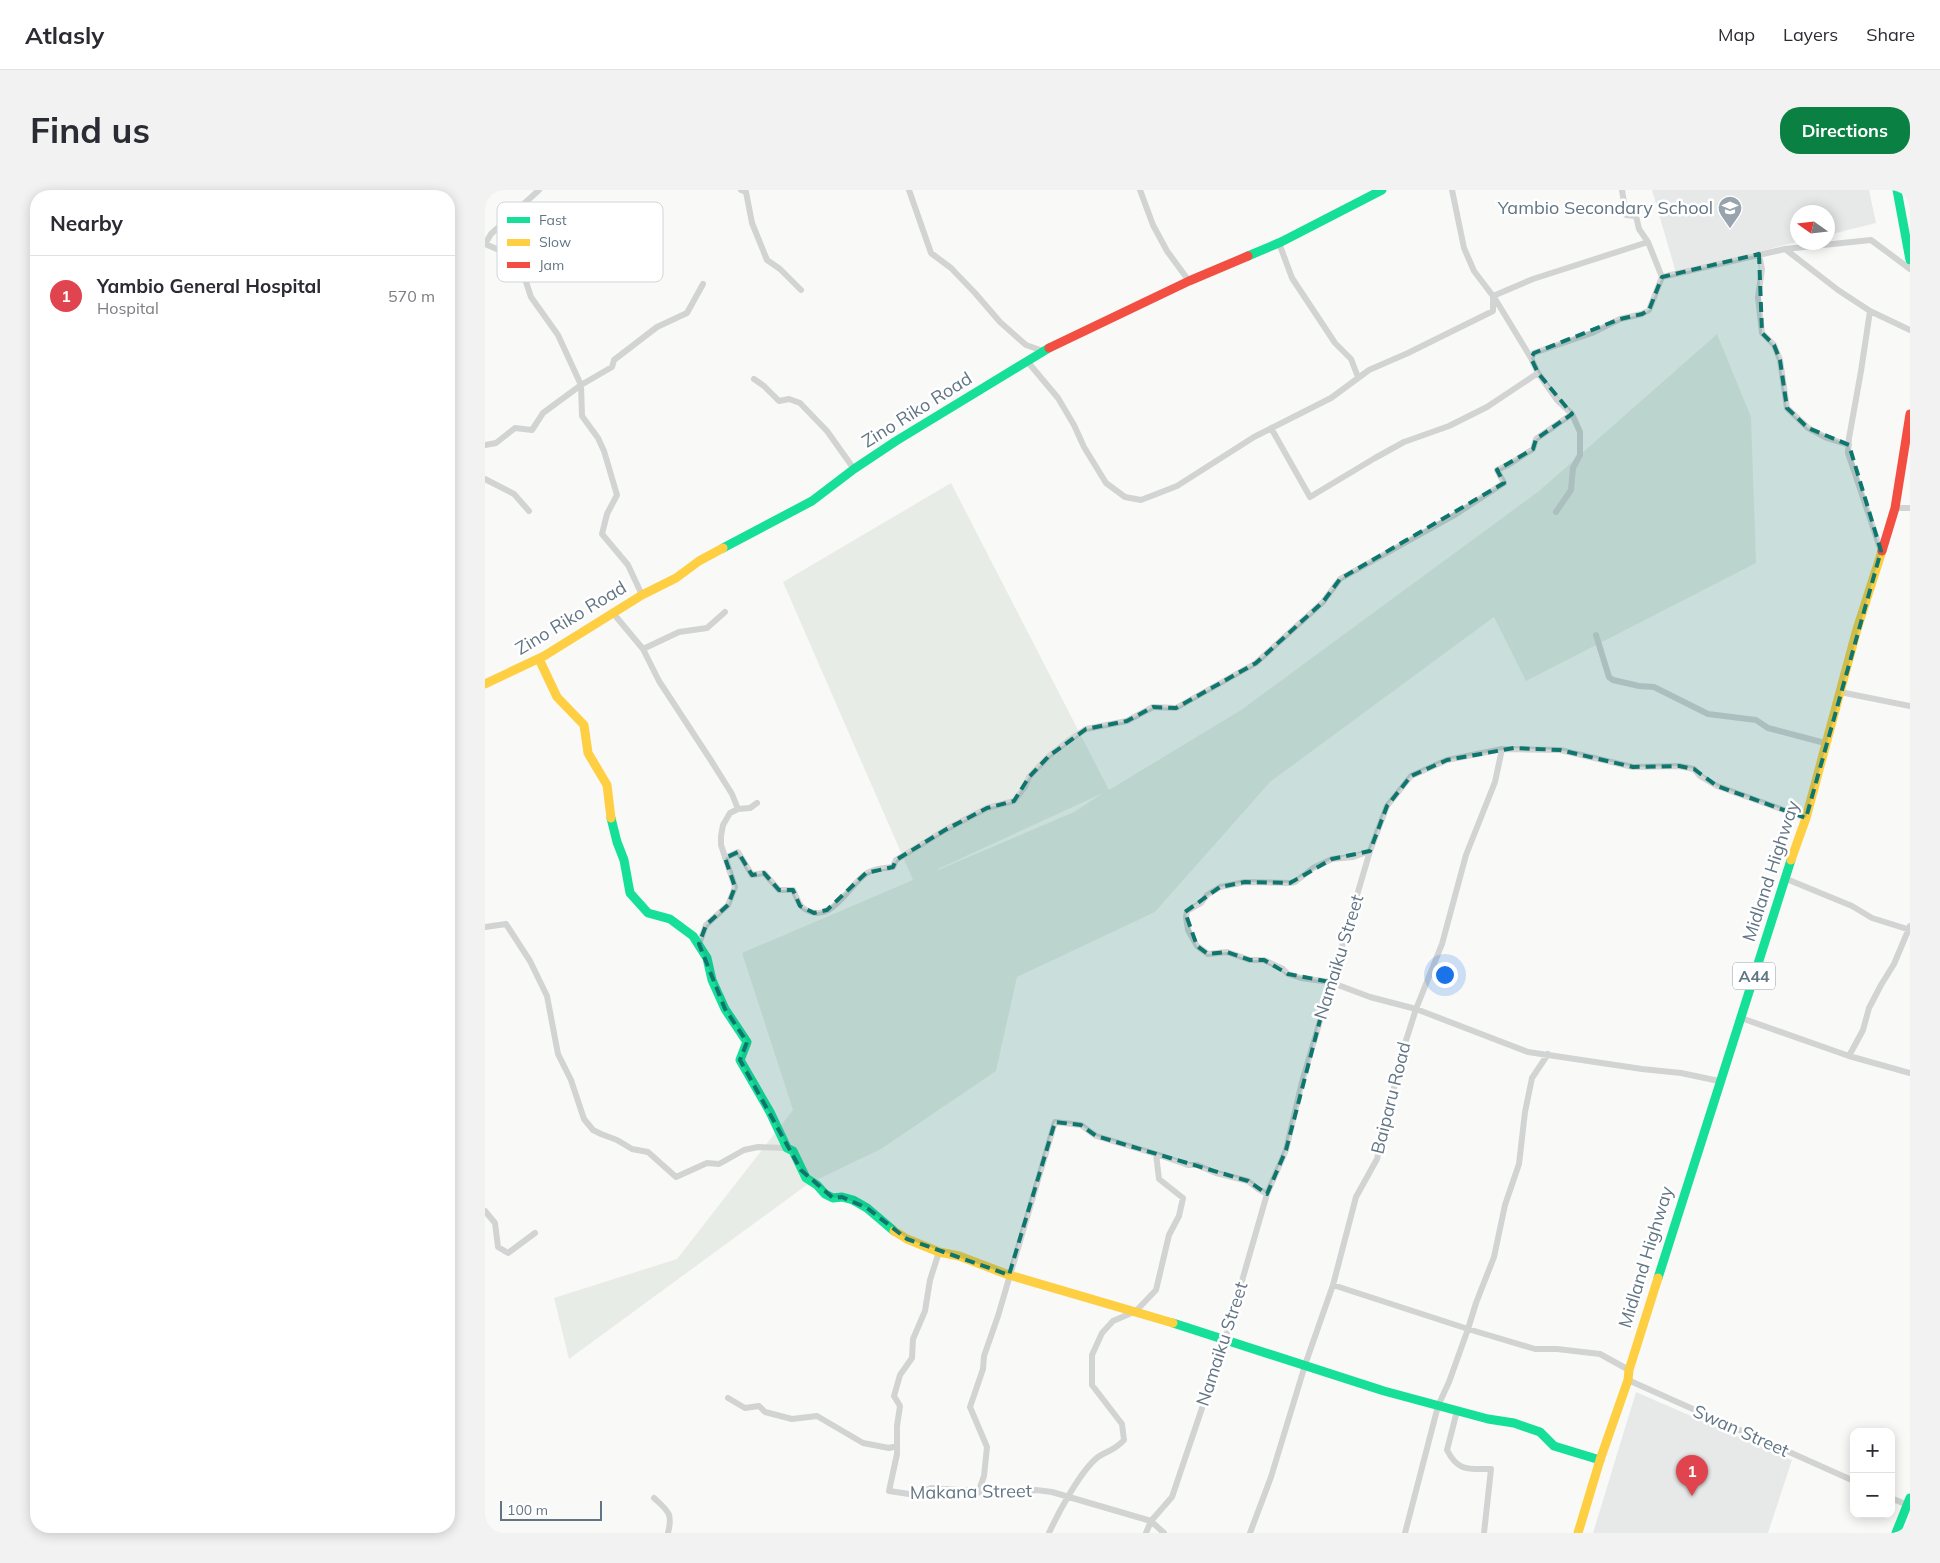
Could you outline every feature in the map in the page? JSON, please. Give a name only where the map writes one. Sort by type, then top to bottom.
[{"type":"street","points":[[526,202],[539,190]]},
{"type":"street","points":[[741,190],[746,192],[752,223],[767,260],[780,269],[801,290]]},
{"type":"street","points":[[909,190],[931,253],[951,268],[999,322],[1026,344],[1043,351]]},
{"type":"street","points":[[1140,190],[1153,225],[1167,251],[1189,281]]},
{"type":"street","name":"Zino Riko Road","points":[[485,684],[539,659],[642,594],[676,578],[699,561],[812,501],[854,469],[896,441],[1043,351],[1189,281],[1279,243],[1382,190]]},
{"type":"street","points":[[1452,190],[1465,248],[1474,271],[1493,296],[1538,372],[1557,400],[1572,414],[1580,432],[1580,455],[1573,468],[1571,490],[1556,512]]},
{"type":"street","points":[[1531,358],[1534,353],[1592,333],[1620,319],[1642,314],[1649,310],[1662,277],[1648,242],[1639,229],[1636,216],[1626,215],[1622,190]]},
{"type":"street","points":[[1897,190],[1910,260]]},
{"type":"street","points":[[497,228],[485,244],[497,249]]},
{"type":"street","points":[[1662,277],[1785,249],[1871,240],[1910,269]]},
{"type":"street","points":[[1493,296],[1533,279],[1648,242]]},
{"type":"street","points":[[1279,243],[1293,278],[1335,343],[1351,360],[1358,377]]},
{"type":"street","points":[[1785,249],[1869,311],[1910,330]]},
{"type":"street","points":[[1759,254],[1762,269],[1758,297],[1762,333],[1774,345],[1780,360],[1787,408],[1808,428],[1827,438],[1849,445]]},
{"type":"street","points":[[526,282],[531,297],[558,336],[581,385],[583,416],[601,444],[617,495],[607,514],[602,534],[628,565],[642,594]]},
{"type":"street","points":[[485,445],[495,443],[515,428],[532,430],[543,413],[581,385],[612,367],[613,360],[657,327],[687,313],[703,284]]},
{"type":"street","points":[[1027,361],[1058,398],[1106,483],[1125,497],[1141,500],[1177,486],[1271,428],[1331,398],[1369,370],[1493,311],[1493,296]]},
{"type":"street","points":[[1869,311],[1849,453],[1881,551]]},
{"type":"street","points":[[1271,428],[1310,497],[1404,442],[1449,426],[1487,407],[1538,372]]},
{"type":"street","points":[[754,379],[779,401],[789,400],[800,404],[827,431],[854,469]]},
{"type":"street","points":[[725,858],[738,852],[752,875],[764,873],[779,890],[793,890],[800,906],[814,913],[827,910],[840,902],[867,873],[880,868],[893,867],[896,860],[945,830],[987,808],[1014,801],[1025,787],[1029,777],[1049,756],[1086,729],[1127,721],[1153,707],[1176,708],[1256,663],[1323,602],[1340,579],[1453,516],[1504,483],[1497,470],[1533,450],[1536,439],[1572,414]]},
{"type":"street","name":"Midland Highway","points":[[1578,1533],[1600,1460],[1628,1380],[1629,1370],[1719,1081],[1806,818],[1825,744],[1895,508],[1910,414]]},
{"type":"street","points":[[485,479],[514,494],[529,511]]},
{"type":"street","points":[[1895,508],[1910,508]]},
{"type":"street","points":[[643,649],[679,632],[707,628],[725,612]]},
{"type":"street","points":[[613,613],[643,649],[659,681],[732,794],[738,809]]},
{"type":"street","points":[[1596,635],[1609,677],[1613,680],[1653,687],[1709,714],[1756,720],[1768,728],[1825,744]]},
{"type":"street","points":[[539,659],[557,697],[584,725],[588,754],[607,786],[617,842],[624,860],[630,893],[649,913],[670,919],[688,931],[699,944],[707,958],[711,980],[725,1009],[747,1042],[739,1060],[770,1112],[787,1148]]},
{"type":"street","points":[[1840,692],[1910,706]]},
{"type":"street","name":"Namaiku Street","points":[[1147,1533],[1151,1521],[1173,1497],[1225,1340],[1267,1194],[1286,1150],[1302,1082],[1330,982],[1370,851],[1387,806],[1411,776],[1447,760],[1503,748],[1560,750],[1633,766],[1679,766],[1694,769],[1700,776],[1717,786],[1806,818]]},
{"type":"street","name":"Baiparu Road","points":[[1250,1533],[1271,1477],[1333,1285],[1356,1197],[1377,1159],[1403,1050],[1416,1009],[1442,944],[1466,855],[1495,782],[1503,748]]},
{"type":"street","points":[[699,944],[705,925],[728,905],[735,887],[721,845],[723,825],[730,813],[738,809],[750,808],[757,803]]},
{"type":"street","points":[[1370,851],[1353,857],[1332,859],[1313,868],[1295,882],[1245,882],[1220,887],[1207,895],[1201,903],[1187,911],[1188,930],[1197,946],[1209,954],[1227,952],[1250,960],[1264,960],[1283,969],[1288,974],[1330,982],[1370,997],[1416,1009],[1527,1052],[1681,1073],[1719,1081]]},
{"type":"street","points":[[1785,878],[1852,906],[1871,918],[1909,929],[1894,964],[1869,1008],[1863,1030],[1849,1056]]},
{"type":"street","points":[[485,927],[506,924],[530,960],[547,996],[558,1054],[571,1080],[584,1120],[593,1130],[617,1140],[632,1149],[648,1152],[676,1177],[707,1163],[719,1164],[744,1150],[758,1147],[787,1148],[793,1151],[806,1178],[817,1185],[825,1194],[833,1198],[843,1197],[867,1208],[893,1231],[939,1252],[959,1256],[1009,1275],[1136,1311],[1384,1391],[1488,1419],[1514,1423],[1540,1432],[1554,1446],[1600,1460]]},
{"type":"street","points":[[1741,1018],[1849,1056],[1910,1072]]},
{"type":"street","points":[[1405,1533],[1438,1406],[1494,1257],[1505,1206],[1519,1164],[1525,1112],[1533,1078],[1548,1054]]},
{"type":"street","points":[[978,1493],[984,1476],[987,1447],[970,1406],[983,1369],[984,1356],[998,1316],[1055,1122],[1081,1125],[1096,1136],[1187,1165],[1197,1165],[1248,1181],[1267,1194]]},
{"type":"street","points":[[1049,1533],[1067,1497],[1097,1457],[1116,1448],[1124,1440],[1123,1424],[1092,1385],[1092,1355],[1102,1333],[1113,1321],[1136,1311],[1156,1290],[1169,1235],[1175,1220],[1179,1216],[1183,1198],[1159,1179],[1156,1154]]},
{"type":"street","points":[[485,1211],[495,1223],[498,1247],[508,1253],[535,1233]]},
{"type":"street","points":[[728,1398],[745,1408],[759,1406],[765,1412],[792,1418],[817,1416],[863,1443],[889,1448],[897,1446],[900,1406],[894,1396],[900,1376],[912,1358],[913,1339],[925,1311],[930,1280],[939,1252]]},
{"type":"street","points":[[1333,1285],[1535,1349],[1557,1349],[1600,1354],[1629,1370]]},
{"type":"street","name":"Swan Street","points":[[1628,1380],[1850,1479]]},
{"type":"street","points":[[1457,1411],[1447,1450],[1451,1458],[1462,1468],[1491,1469],[1484,1533]]},
{"type":"street","name":"Makana Street","points":[[897,1446],[889,1491],[916,1495],[931,1488],[978,1493],[1015,1494],[1036,1490],[1051,1492],[1151,1521],[1164,1533]]},
{"type":"street","points":[[654,1498],[669,1513],[671,1522],[669,1533]]},
{"type":"street","points":[[1895,1499],[1909,1503],[1896,1533]]},
{"type":"highlighted area","points":[[1759,254],[1762,333],[1774,345],[1780,360],[1787,408],[1808,428],[1849,445],[1881,551],[1806,818],[1717,786],[1694,769],[1679,766],[1633,767],[1560,750],[1514,748],[1447,760],[1411,776],[1387,806],[1370,851],[1332,859],[1290,883],[1245,882],[1220,887],[1185,912],[1197,946],[1208,954],[1227,952],[1250,960],[1264,960],[1288,974],[1330,982],[1286,1150],[1267,1194],[1248,1181],[1096,1136],[1081,1125],[1055,1122],[1009,1275],[907,1239],[867,1208],[842,1197],[833,1198],[801,1170],[740,1060],[747,1042],[725,1009],[699,944],[706,925],[728,905],[735,887],[725,858],[738,852],[752,875],[764,873],[779,890],[793,890],[800,906],[814,913],[827,910],[866,873],[893,867],[896,860],[945,830],[987,808],[1014,801],[1029,777],[1049,756],[1086,729],[1127,721],[1153,707],[1176,708],[1256,663],[1323,602],[1340,579],[1504,483],[1497,470],[1533,449],[1536,439],[1572,414],[1538,373],[1531,358],[1534,353],[1620,319],[1642,314],[1649,310],[1662,277]]},
{"type":"shaded area","name":"Yambio Secondary School","points":[[1652,190],[1869,190],[1876,223],[1835,233],[1835,205],[1790,205],[1790,244],[1676,273]]},
{"type":"shaded area","points":[[1717,334],[1751,417],[1756,563],[1526,681],[1494,617],[1270,782],[1155,912],[1017,977],[996,1071],[881,1149],[808,1184],[569,1359],[554,1298],[677,1259],[793,1110],[742,953],[913,880],[783,582],[951,483],[1109,790],[1241,710],[1539,491]],"holes":[[[1103,793],[1074,812],[938,870]]]},
{"type":"shaded area","points":[[1636,1392],[1792,1460],[1768,1533],[1593,1533]]},
{"type":"traffic: fast","points":[[1248,256],[1281,242],[1382,190]]},
{"type":"traffic: fast","points":[[1897,190],[1910,260]]},
{"type":"traffic: fast","points":[[723,548],[812,501],[854,469],[896,441],[1049,348]]},
{"type":"traffic: fast","points":[[611,818],[624,860],[630,893],[648,913],[670,919],[693,936],[707,958],[712,980],[725,1009],[747,1042],[740,1060],[770,1112],[787,1148],[793,1151],[806,1178],[817,1185],[825,1194],[833,1198],[842,1197],[853,1200],[867,1208],[894,1231]]},
{"type":"traffic: fast","points":[[1658,1278],[1791,860]]},
{"type":"traffic: fast","points":[[1173,1323],[1384,1391],[1488,1419],[1514,1423],[1540,1432],[1554,1446],[1600,1460]]},
{"type":"traffic: fast","points":[[1896,1533],[1910,1498]]},
{"type":"traffic: slow","points":[[485,684],[544,656],[642,595],[676,578],[699,561],[723,548]]},
{"type":"traffic: slow","points":[[1791,860],[1806,818],[1857,629],[1882,551]]},
{"type":"traffic: slow","points":[[539,659],[557,697],[584,725],[588,753],[607,785],[611,818]]},
{"type":"traffic: slow","points":[[894,1231],[907,1239],[939,1252],[959,1256],[1009,1275],[1173,1323]]},
{"type":"traffic: slow","points":[[1578,1533],[1600,1460],[1628,1380],[1629,1370],[1658,1278]]},
{"type":"traffic: jam","points":[[1049,348],[1189,281],[1248,256]]},
{"type":"traffic: jam","points":[[1882,551],[1895,508],[1910,414]]},
{"type":"place","name":"Yambio Secondary School","points":[[1730,229]]},
{"type":"place","name":"Yambio General Hospital","points":[[1692,1496]]}]
